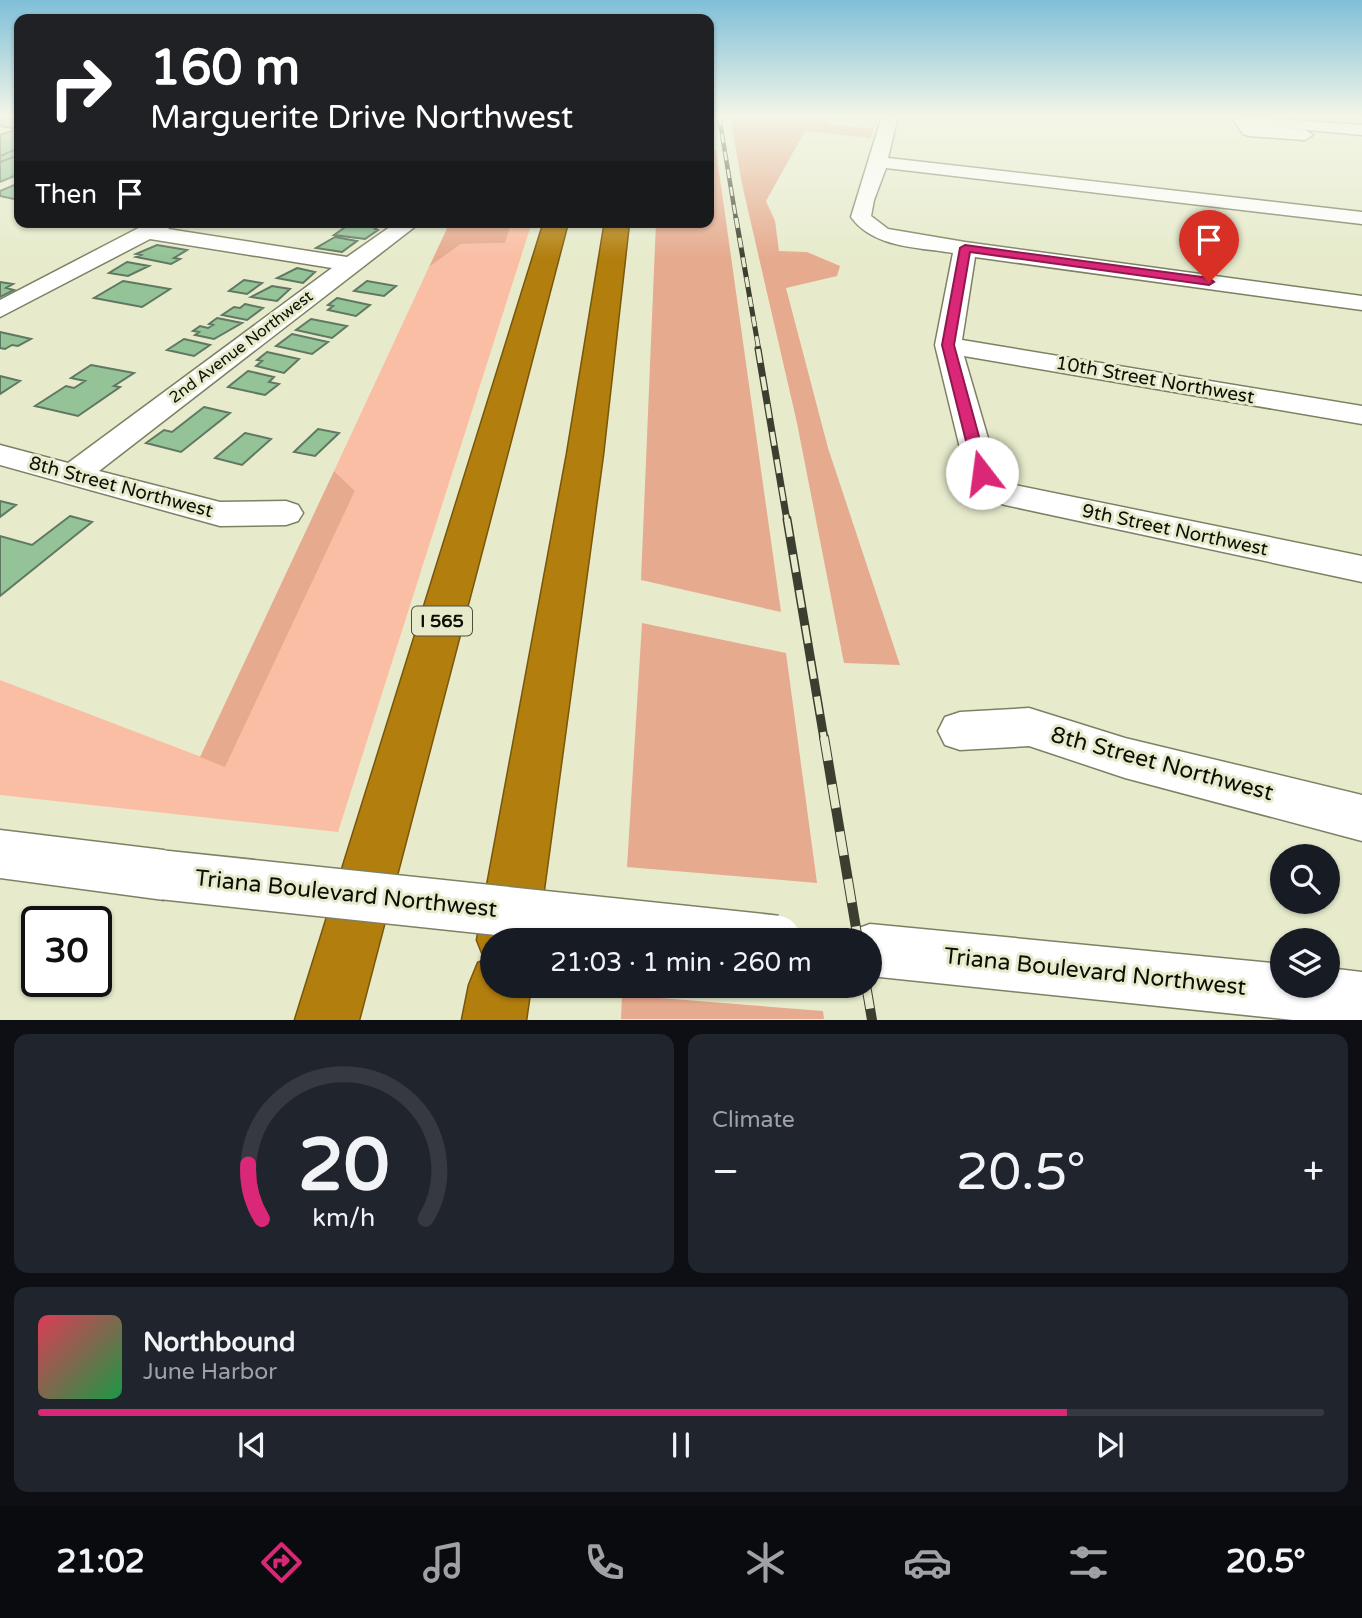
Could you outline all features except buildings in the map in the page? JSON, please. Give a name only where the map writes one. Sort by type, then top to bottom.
[{"type":"highway","name":"I 565","points":[[327,1020],[554,228]]},
{"type":"highway","points":[[509,928],[585,454],[616,228]]},
{"type":"highway","points":[[494,1020],[498,998]]},
{"type":"street","points":[[877,164],[864,200],[861,217],[869,228],[881,234],[1362,303]]},
{"type":"street","points":[[892,164],[1362,218]]},
{"type":"street","points":[[13,299],[78,269],[155,228]]},
{"type":"street","points":[[162,228],[351,264]]},
{"type":"street","name":"2nd Avenue Northwest","points":[[73,475],[402,228]]},
{"type":"street","points":[[948,345],[965,248]]},
{"type":"street","points":[[55,265],[78,269]]},
{"type":"street","name":"10th Street Northwest","points":[[948,345],[1362,415]]},
{"type":"street","name":"9th Street Northwest","points":[[948,345],[982,473],[1005,494],[1362,569]]},
{"type":"street","name":"8th Street Northwest","points":[[0,455],[219,514],[286,513]]},
{"type":"street","name":"8th Street Northwest","points":[[960,731],[1028,727],[1125,758],[1362,818]]},
{"type":"street","name":"Triana Boulevard Northwest","points":[[0,854],[164,875],[663,928]]},
{"type":"street","name":"Triana Boulevard Northwest","points":[[882,951],[1362,999]]},
{"type":"shaded area","points":[[714,164],[718,164],[781,612],[641,580],[656,228],[714,228]]},
{"type":"shaded area","points":[[738,164],[787,164],[766,201],[775,221],[779,251],[807,252],[840,266],[837,276],[786,288],[828,448],[900,665],[844,663],[797,423]]},
{"type":"shaded area","points":[[447,228],[510,228],[505,243],[461,244],[429,267]]},
{"type":"shaded area","points":[[510,228],[530,228],[338,832],[0,795],[0,680],[225,766],[355,491],[334,471],[429,267],[461,244],[505,243]]},
{"type":"shaded area","points":[[334,471],[355,491],[225,767],[200,757]]},
{"type":"shaded area","points":[[642,623],[786,653],[817,883],[627,867]]},
{"type":"shaded area","points":[[622,998],[660,998],[823,1011],[824,1019],[621,1019]]},
{"type":"railway","points":[[727,164],[736,219]]},
{"type":"railway","points":[[736,218],[759,351]]},
{"type":"railway","points":[[758,349],[787,521]]},
{"type":"railway","points":[[787,519],[824,739]]},
{"type":"railway","points":[[824,737],[856,928]]},
{"type":"railway","points":[[868,998],[872,1020]]},
{"type":"route","points":[[982,473],[948,345],[965,248],[1209,282]]}]
